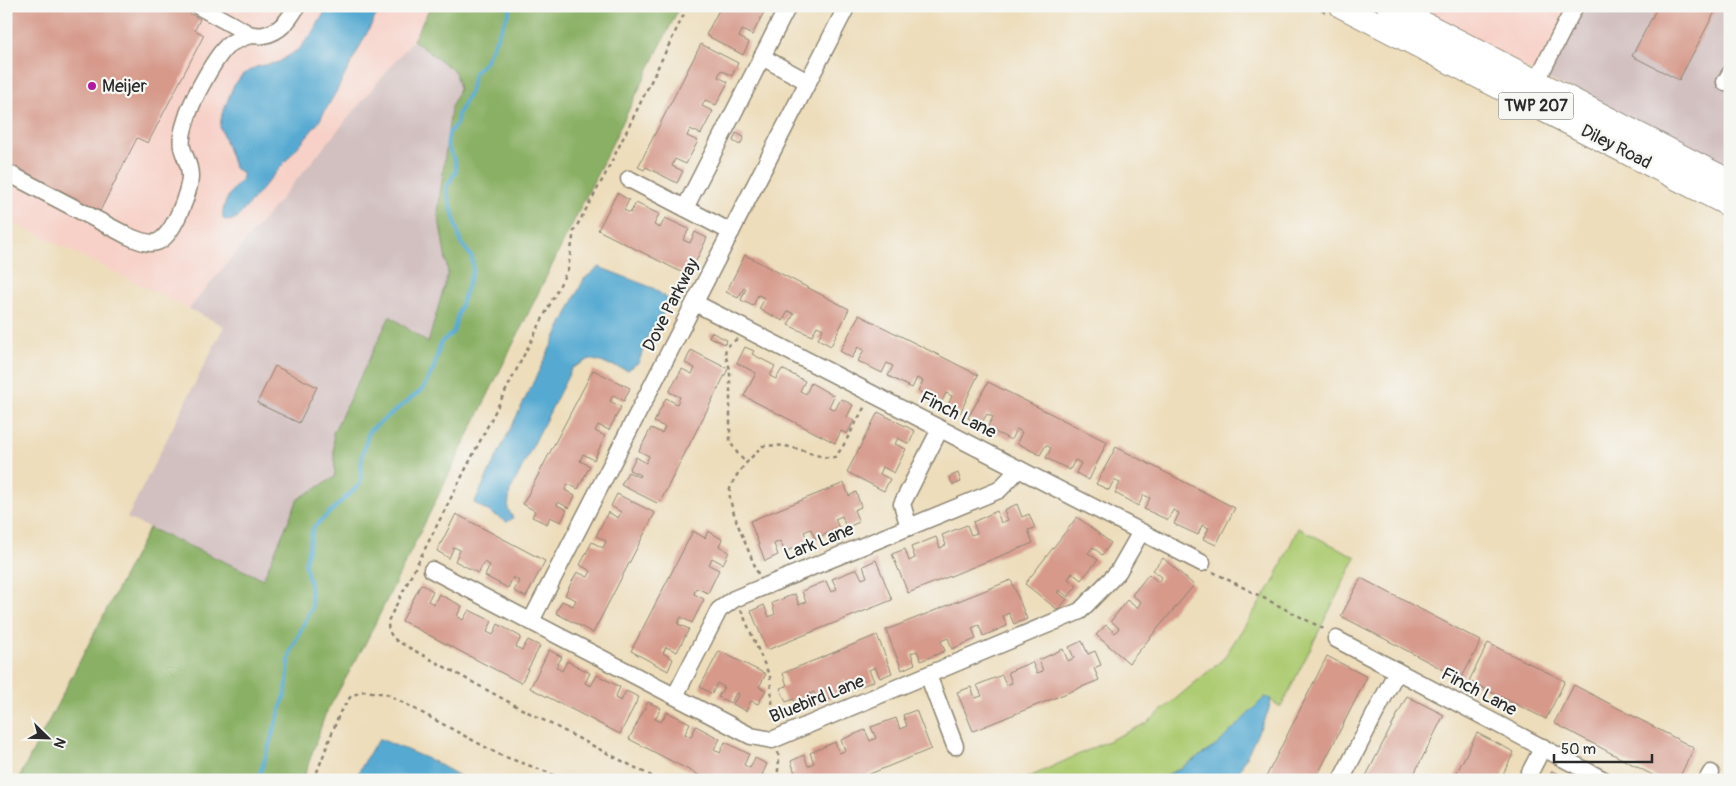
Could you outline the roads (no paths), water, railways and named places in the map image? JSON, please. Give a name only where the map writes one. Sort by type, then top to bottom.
[{"type":"highway","name":"Diley Road","points":[[1342,6],[1730,182]]},
{"type":"highway","name":"Diley Road","points":[[1389,6],[1531,92],[1730,205]]},
{"type":"street","points":[[198,6],[251,35],[262,36],[274,32],[290,18],[296,6]]},
{"type":"street","points":[[684,208],[788,6]]},
{"type":"street","name":"Dove Parkway","points":[[531,621],[847,6]]},
{"type":"street","points":[[1531,92],[1575,6]]},
{"type":"street","points":[[6,172],[128,236],[140,241],[158,242],[166,236],[171,228],[187,194],[190,177],[189,162],[182,147],[183,131],[189,112],[215,60],[230,44],[251,35]]},
{"type":"street","points":[[762,57],[808,82]]},
{"type":"street","points":[[629,179],[731,232]]},
{"type":"street","name":"Finch Lane","points":[[695,303],[1202,563]]},
{"type":"street","points":[[909,527],[902,504],[940,429]]},
{"type":"street","name":"Lark Lane","points":[[675,696],[719,610],[736,598],[999,490],[1019,469]]},
{"type":"street","name":"Bluebird Lane","points":[[432,570],[752,736],[772,740],[1080,611],[1118,572],[1141,532]]},
{"type":"street","name":"Finch Lane","points":[[1336,639],[1604,780]]},
{"type":"street","points":[[1341,780],[1397,671]]},
{"type":"street","points":[[928,675],[955,746]]},
{"type":"street","points":[[1526,780],[1543,747]]},
{"type":"water","points":[[328,6],[381,6],[318,123],[238,217],[230,221],[223,219],[225,202],[242,179],[242,172],[235,169],[220,127],[222,114],[233,87],[242,75],[256,67],[279,62],[299,49],[314,31]]},
{"type":"water","points":[[599,267],[653,288],[669,300],[666,309],[647,337],[639,362],[628,370],[590,359],[572,368],[510,491],[508,509],[513,518],[507,522],[474,503],[584,279]]},
{"type":"water","points":[[1265,697],[1271,699],[1268,712],[1235,780],[1157,780],[1181,768],[1217,745]]},
{"type":"water","points":[[380,739],[433,761],[467,780],[354,780],[373,747]]},
{"type":"waterway","points":[[258,780],[286,692],[290,653],[312,607],[310,585],[305,564],[313,528],[360,484],[362,456],[369,431],[422,390],[434,368],[441,342],[453,333],[473,270],[472,257],[461,243],[446,188],[456,171],[455,162],[447,145],[449,133],[457,123],[458,114],[470,92],[474,73],[485,62],[512,6]]},
{"type":"place","name":"Meijer","points":[[92,86]]}]
